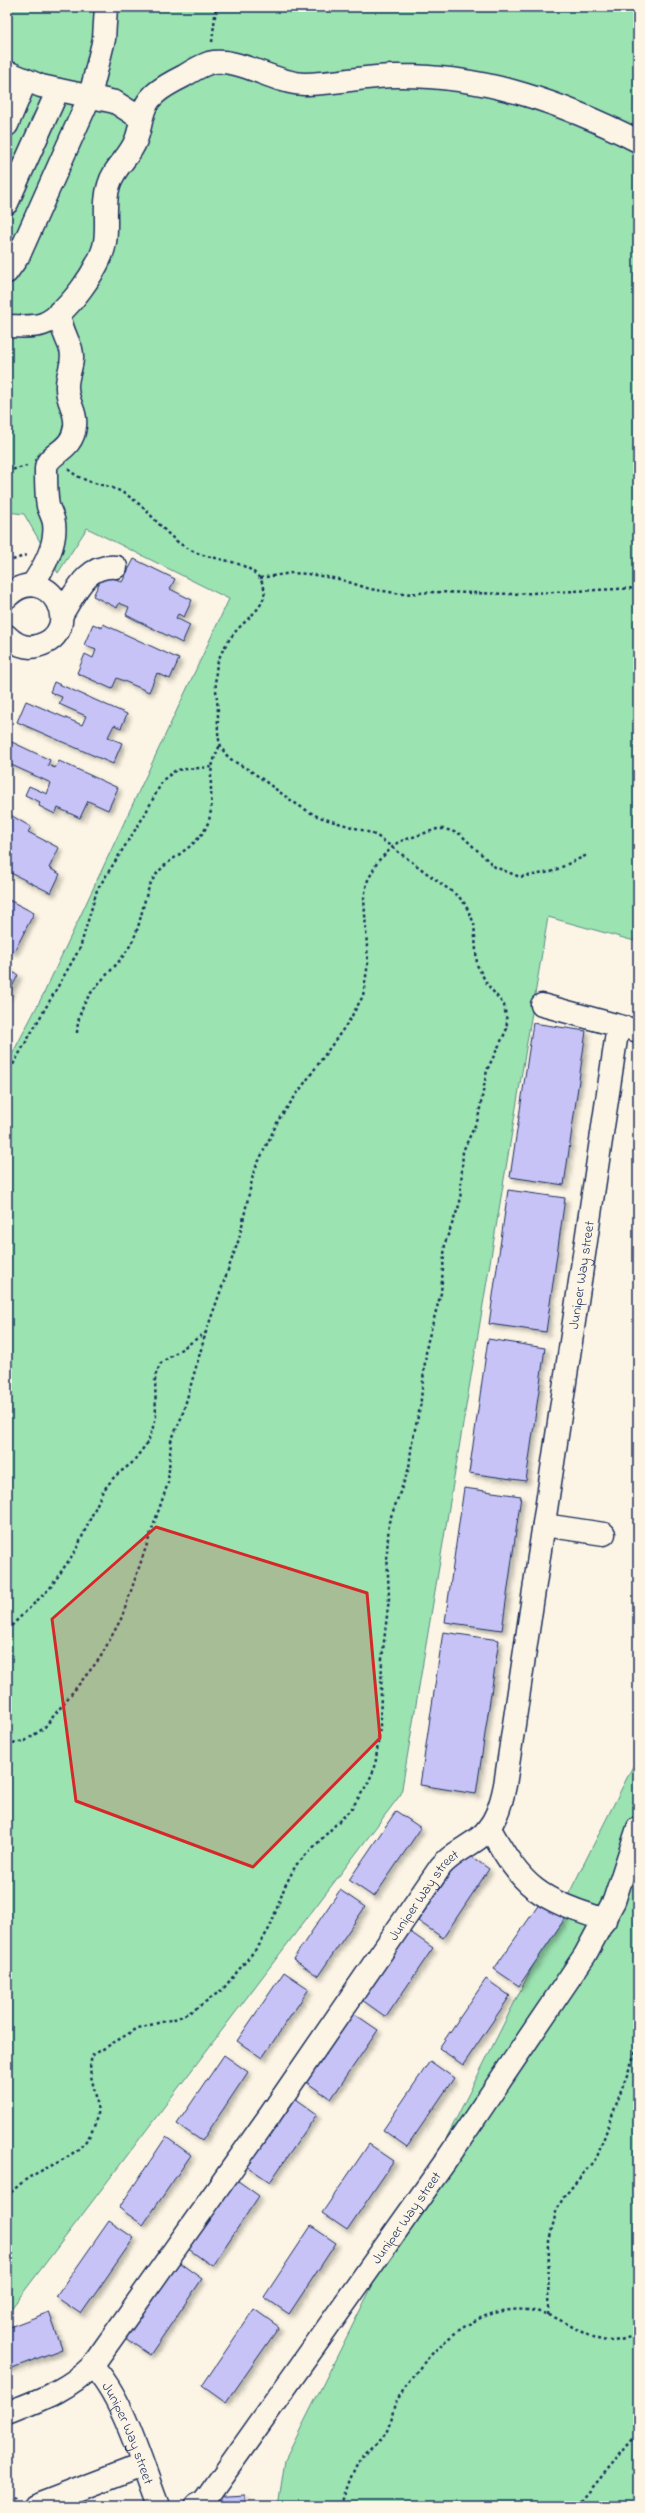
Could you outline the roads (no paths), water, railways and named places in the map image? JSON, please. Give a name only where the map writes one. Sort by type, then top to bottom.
[{"type":"street","points":[[7,272],[19,255],[90,96],[104,39],[106,7]]},
{"type":"street","points":[[7,326],[38,326],[46,323],[59,312],[90,278],[101,259],[106,238],[106,206],[109,184],[114,173],[133,148],[139,128],[140,118],[146,104],[156,92],[213,62],[239,66],[277,80],[290,83],[304,84],[376,76],[403,76],[433,77],[497,87],[562,105],[638,142]]},
{"type":"street","points":[[7,125],[16,76],[58,90],[115,102],[140,118]]},
{"type":"street","points":[[7,203],[58,90]]},
{"type":"street","points":[[32,585],[39,574],[54,539],[54,524],[48,504],[46,467],[52,458],[70,444],[75,425],[74,411],[66,386],[72,359],[61,326],[59,312]]},
{"type":"street","points":[[7,637],[25,646],[35,647],[45,644],[58,629],[62,614],[79,587],[94,570],[104,566],[116,567]]},
{"type":"street","points":[[7,597],[22,587],[32,585],[41,587],[50,592],[57,600],[62,614]]},
{"type":"street","name":"Juniper Way street","points":[[7,2413],[58,2393],[92,2366],[266,2121],[441,1866],[452,1854],[479,1838],[489,1827],[497,1814],[505,1785],[544,1525],[628,1028],[542,1005]]},
{"type":"street","points":[[544,1525],[604,1534]]},
{"type":"street","points":[[489,1827],[514,1870],[538,1892],[567,1908],[605,1920]]},
{"type":"street","name":"Juniper Way street","points":[[200,2504],[467,2131],[581,1961],[605,1920],[621,1882],[638,1828]]},
{"type":"street","name":"Juniper Way street","points":[[92,2366],[106,2381],[116,2398],[159,2505]]},
{"type":"street","points":[[36,2506],[142,2465]]}]
